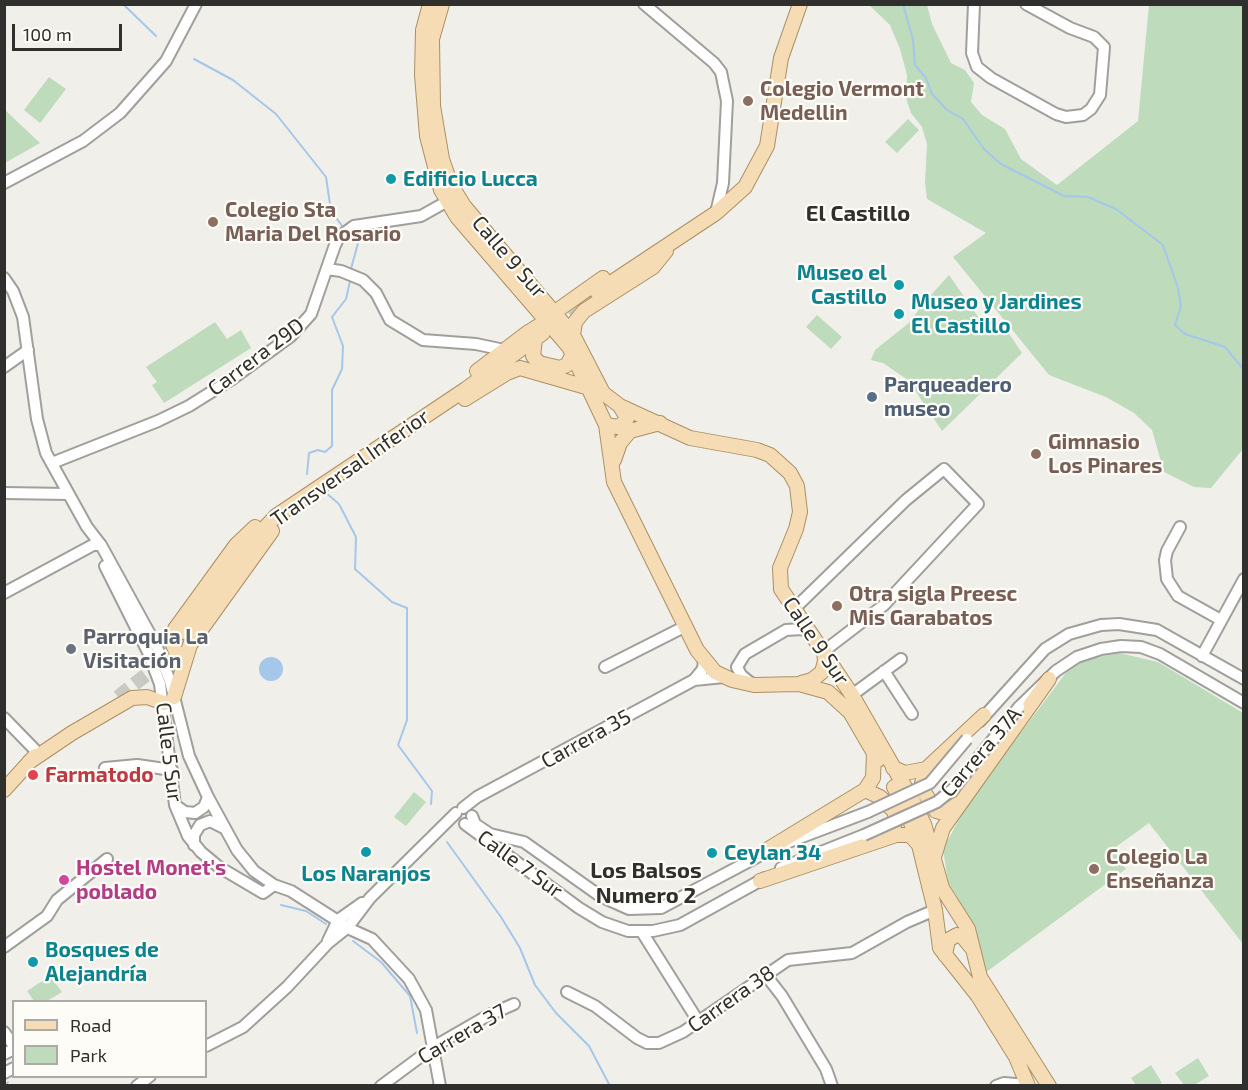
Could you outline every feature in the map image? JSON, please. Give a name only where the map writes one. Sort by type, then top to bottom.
[{"type":"main road","points":[[430,4],[423,30],[422,75],[427,136],[446,192]]},
{"type":"main road","points":[[442,4],[432,39],[433,106],[446,192]]},
{"type":"main road","points":[[597,292],[717,213],[740,194],[754,174],[767,146],[781,58],[800,4]]},
{"type":"main road","name":"Calle 9 Sur","points":[[446,192],[464,206],[545,326],[572,356],[606,425],[611,471],[684,627],[704,660],[724,677],[754,685],[799,684],[822,689],[835,696],[850,712],[907,812],[919,845],[935,910],[938,941],[945,955],[978,996],[1016,1057],[1027,1085]]},
{"type":"main road","points":[[586,387],[520,368],[507,373],[472,396],[455,403],[443,404],[448,393],[504,350],[545,326],[636,255],[653,248],[668,246]]},
{"type":"main road","points":[[573,335],[575,322],[584,311],[653,267],[662,258],[668,246]]},
{"type":"main road","points":[[545,326],[533,356],[539,363],[560,368],[567,365],[572,356]]},
{"type":"main road","name":"Calle 9 Sur","points":[[545,326],[573,335],[597,386],[620,406],[690,438],[757,450],[770,455],[790,473],[797,486],[800,512],[796,529],[780,568],[781,589],[852,695],[924,824],[942,888],[968,929],[980,977],[1049,1086]]},
{"type":"main road","name":"Transversal Inferior","points":[[185,632],[253,540],[276,516],[443,404],[545,326]]},
{"type":"main road","points":[[606,425],[618,427],[626,422],[627,418],[620,406]]},
{"type":"main road","points":[[611,471],[620,443],[630,431],[660,423]]},
{"type":"main road","points":[[33,757],[132,698],[147,697],[169,700],[194,639],[275,527],[276,516],[264,520],[236,545],[175,629],[172,642],[182,666]]},
{"type":"main road","points":[[799,684],[812,680],[822,672],[824,651]]},
{"type":"main road","points":[[934,857],[943,828],[1048,679]]},
{"type":"main road","points":[[4,790],[54,737],[118,697]]},
{"type":"main road","points":[[893,768],[905,773],[926,769],[984,715]]},
{"type":"main road","points":[[765,851],[865,790],[873,778],[874,753]]},
{"type":"main road","points":[[926,769],[921,788],[936,811],[944,813],[963,800]]},
{"type":"main road","points":[[865,790],[879,797],[894,811],[896,819],[890,836]]},
{"type":"main road","points":[[760,881],[890,836],[910,835],[919,845]]},
{"type":"main road","points":[[945,955],[948,940],[957,935],[962,936],[971,947]]},
{"type":"street","points":[[4,183],[83,141],[120,113],[166,61],[196,4]]},
{"type":"street","points":[[644,4],[714,63],[721,72],[727,101],[723,183],[717,213]]},
{"type":"street","points":[[974,4],[972,53],[977,67],[991,78],[1056,114],[1066,117],[1083,115],[1091,109],[1100,95],[1104,51],[1102,43],[1026,4]]},
{"type":"street","points":[[723,183],[730,190],[740,194]]},
{"type":"street","name":"Carrera 29D","points":[[51,463],[158,421],[232,379],[301,326],[316,306],[339,237],[354,225],[421,216],[446,192]]},
{"type":"street","points":[[327,269],[341,271],[363,280],[376,293],[390,320],[423,340],[476,344],[504,350]]},
{"type":"street","name":"Calle 5 Sur","points":[[4,278],[18,303],[28,350],[37,418],[51,463],[157,647],[169,700],[189,756],[208,797],[244,860],[274,885],[291,891],[343,924],[372,939],[409,979],[426,1011],[435,1046],[440,1086]]},
{"type":"street","points":[[4,367],[28,350]]},
{"type":"street","points":[[794,610],[906,500],[944,469],[978,504],[884,605],[824,651]]},
{"type":"street","points":[[4,493],[68,494]]},
{"type":"street","points":[[1180,527],[1167,551],[1165,560],[1167,579],[1178,596],[1221,620]]},
{"type":"street","points":[[4,593],[95,542]]},
{"type":"street","points":[[1202,656],[1244,579]]},
{"type":"street","name":"Carrera 37A","points":[[629,909],[662,908],[765,851],[868,812],[930,783],[984,715],[1046,649],[1069,634],[1101,625],[1119,624],[1157,630],[1244,679]]},
{"type":"street","points":[[605,667],[684,627]]},
{"type":"street","points":[[754,685],[741,675],[737,667],[745,654],[786,630],[802,629],[812,633]]},
{"type":"street","name":"Carrera 37A","points":[[642,932],[665,930],[692,919],[782,868],[937,802],[954,788],[1019,707],[1062,666],[1089,652],[1121,646],[1141,647],[1160,654],[1244,703]]},
{"type":"street","points":[[852,695],[901,659]]},
{"type":"street","points":[[694,680],[703,669],[704,660]]},
{"type":"street","points":[[884,671],[912,714]]},
{"type":"street","name":"Carrera 35","points":[[207,1046],[228,1036],[259,1013],[435,831],[464,816],[477,797],[694,680],[724,677]]},
{"type":"street","name":"Calle 5 Sur","points":[[169,700],[175,805],[183,827],[194,845],[219,867],[263,893],[274,885]]},
{"type":"street","points":[[4,718],[22,736],[33,757]]},
{"type":"street","points":[[105,768],[137,765],[172,770]]},
{"type":"street","points":[[175,805],[185,812],[195,813],[204,807],[208,797]]},
{"type":"street","name":"Calle 7 Sur","points":[[464,816],[490,834],[524,842],[600,896],[629,909]]},
{"type":"street","name":"Calle 7 Sur","points":[[464,816],[594,916],[616,928],[642,932]]},
{"type":"street","points":[[194,845],[194,835],[200,825],[210,821],[225,828]]},
{"type":"street","points":[[4,947],[47,916],[57,900],[107,859]]},
{"type":"street","name":"Carrera 38","points":[[567,992],[595,1006],[626,1030],[647,1042],[659,1043],[673,1038],[788,960],[852,953],[907,922],[935,910]]},
{"type":"street","points":[[642,932],[698,1021]]},
{"type":"street","points":[[762,976],[768,978],[782,996],[826,1069],[832,1086]]},
{"type":"street","name":"Carrera 37","points":[[381,1086],[435,1046],[487,1016],[514,1004]]},
{"type":"street","points":[[4,1032],[12,1045]]},
{"type":"street","points":[[996,1086],[1014,1082],[1027,1085]]},
{"type":"green space","points":[[869,5],[927,5],[932,24],[951,63],[965,70],[974,83],[971,102],[982,115],[1005,129],[1021,159],[1057,185],[1138,121],[1149,5],[1243,5],[1243,449],[1211,488],[1194,487],[1164,472],[1152,430],[1134,413],[1106,397],[1049,375],[953,257],[986,233],[927,199],[925,183],[927,144],[922,127],[911,113],[906,98],[907,75],[900,49],[890,25]]},
{"type":"green space","points":[[49,77],[66,89],[40,123],[24,110]]},
{"type":"green space","points":[[5,110],[40,143],[4,163]]},
{"type":"green space","points":[[908,119],[919,130],[897,153],[885,142]]},
{"type":"green space","points":[[949,275],[979,318],[989,325],[1008,332],[1022,353],[942,431],[908,380],[883,363],[871,360],[875,350],[910,322]]},
{"type":"green space","points":[[817,315],[842,337],[831,349],[806,327]]},
{"type":"green space","points":[[215,322],[227,339],[241,330],[251,348],[164,403],[152,385],[157,382],[146,367]]},
{"type":"green space","points":[[1119,653],[1158,662],[1243,713],[1243,944],[1149,823],[1113,849],[1126,869],[985,973],[976,928],[948,882],[943,849],[968,803],[1065,674],[1076,664]]},
{"type":"green space","points":[[414,792],[426,802],[406,826],[394,817]]},
{"type":"green space","points":[[50,976],[62,992],[49,1000],[33,1000],[27,991]]},
{"type":"green space","points":[[1198,1058],[1209,1076],[1194,1085],[1184,1085],[1175,1073]]},
{"type":"green space","points":[[1151,1065],[1162,1083],[1136,1085],[1131,1078]]},
{"type":"water","points":[[271,657],[280,660],[283,669],[280,678],[271,681],[262,678],[259,669],[262,660]]},
{"type":"waterway","points":[[123,4],[156,36]]},
{"type":"waterway","points":[[903,4],[913,40],[915,65],[926,78],[932,94],[947,110],[963,119],[984,149],[1001,164],[1064,196],[1088,197],[1116,209],[1163,245],[1178,288],[1181,306],[1175,325],[1185,334],[1225,347],[1244,370]]},
{"type":"waterway","points":[[194,59],[233,80],[276,114],[326,177],[331,211],[343,227]]},
{"type":"waterway","points":[[351,236],[358,243],[351,269]]},
{"type":"waterway","points":[[307,474],[309,453],[318,450],[325,452],[332,446],[332,390],[342,369],[343,346],[332,317],[346,299],[350,281]]},
{"type":"waterway","points":[[326,493],[339,504],[356,537],[355,569],[392,602],[407,608],[407,720],[398,745],[432,791],[431,804]]},
{"type":"waterway","points":[[447,842],[501,917],[520,948],[535,985],[556,1013],[589,1046],[610,1086]]},
{"type":"waterway","points":[[281,905],[306,911],[326,924]]},
{"type":"waterway","points":[[353,941],[381,962],[410,996],[417,1033]]},
{"type":"waterway","points":[[5,1086],[8,1082]]},
{"type":"tunnel","points":[[552,326],[597,292]]},
{"type":"tunnel","points":[[118,697],[160,664],[185,632]]},
{"type":"place","name":"Colegio Vermont Medellin","points":[[748,101]]},
{"type":"place","name":"Edificio Lucca","points":[[391,179]]},
{"type":"place","name":"Colegio Sta Maria Del Rosario","points":[[213,222]]},
{"type":"place","name":"Museo el Castillo","points":[[899,285]]},
{"type":"place","name":"Museo y Jardines El Castillo","points":[[899,314]]},
{"type":"place","name":"Parqueadero museo","points":[[872,397]]},
{"type":"place","name":"Gimnasio Los Pinares","points":[[1036,454]]},
{"type":"place","name":"Otra sigla Preesc Mis Garabatos","points":[[837,606]]},
{"type":"place","name":"Parroquia La Visitación","points":[[71,649]]},
{"type":"place","name":"Farmatodo","points":[[33,775]]},
{"type":"place","name":"Los Naranjos","points":[[366,852]]},
{"type":"place","name":"Ceylan 34","points":[[712,853]]},
{"type":"place","name":"Colegio La Enseñanza","points":[[1094,869]]},
{"type":"place","name":"Hostel Monet's poblado","points":[[64,880]]},
{"type":"place","name":"Bosques de Alejandría","points":[[33,962]]},
{"type":"district","name":"El Castillo","points":[[858,214]]},
{"type":"district","name":"Los Balsos Numero 2","points":[[646,884]]}]
